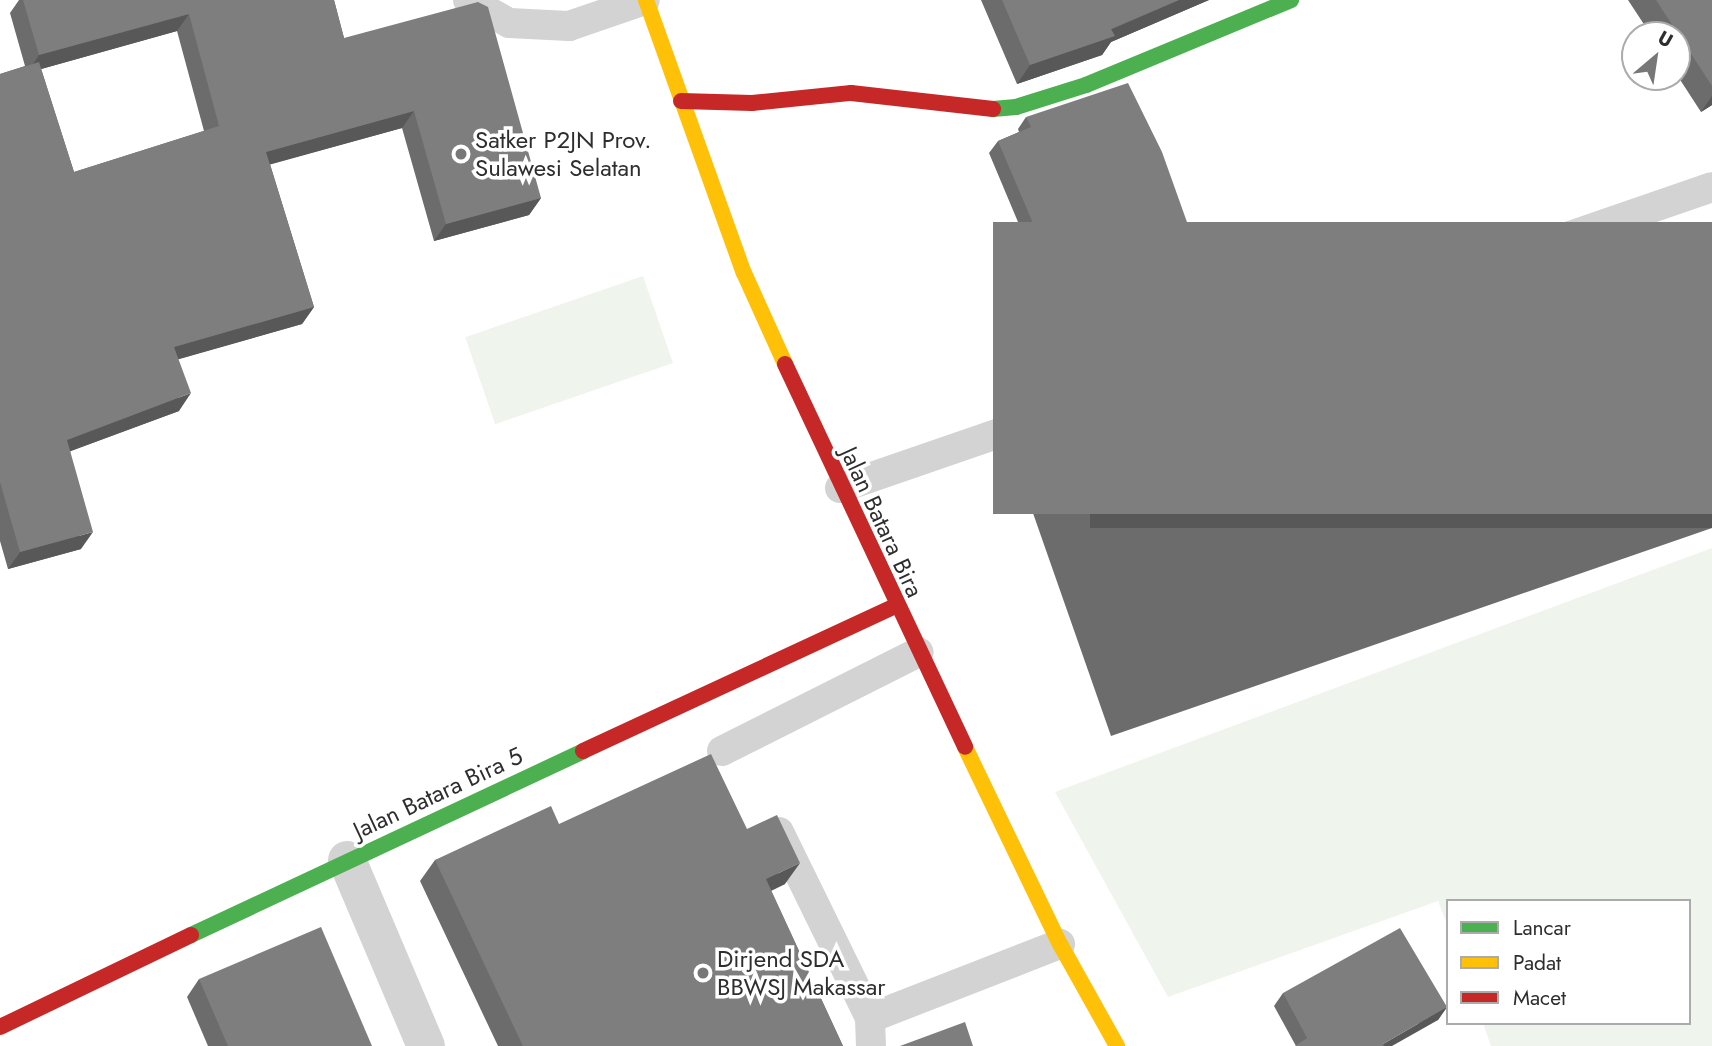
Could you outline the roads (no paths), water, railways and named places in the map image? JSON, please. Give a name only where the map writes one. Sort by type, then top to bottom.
[{"type":"street","name":"Jalan Batara Bira","points":[[645,0],[744,273],[840,488],[1060,944],[1117,1046]]},
{"type":"street","points":[[681,102],[752,103],[851,93],[983,110],[1016,107],[1086,85],[1291,0]]},
{"type":"street","name":"Jalan Batara Bira 5","points":[[0,1027],[347,860],[897,605]]},
{"type":"street","points":[[347,860],[426,1046]]},
{"type":"lane","points":[[468,0],[509,23],[569,26],[645,0]]},
{"type":"lane","points":[[840,488],[1712,187]]},
{"type":"lane","points":[[722,751],[919,652]]},
{"type":"lane","points":[[779,832],[871,1032],[1060,944]]},
{"type":"place","name":"Satker P2JN Prov. Sulawesi Selatan","points":[[461,154]]},
{"type":"place","name":"Dirjend SDA BBWSJ Makassar","points":[[703,973]]}]
